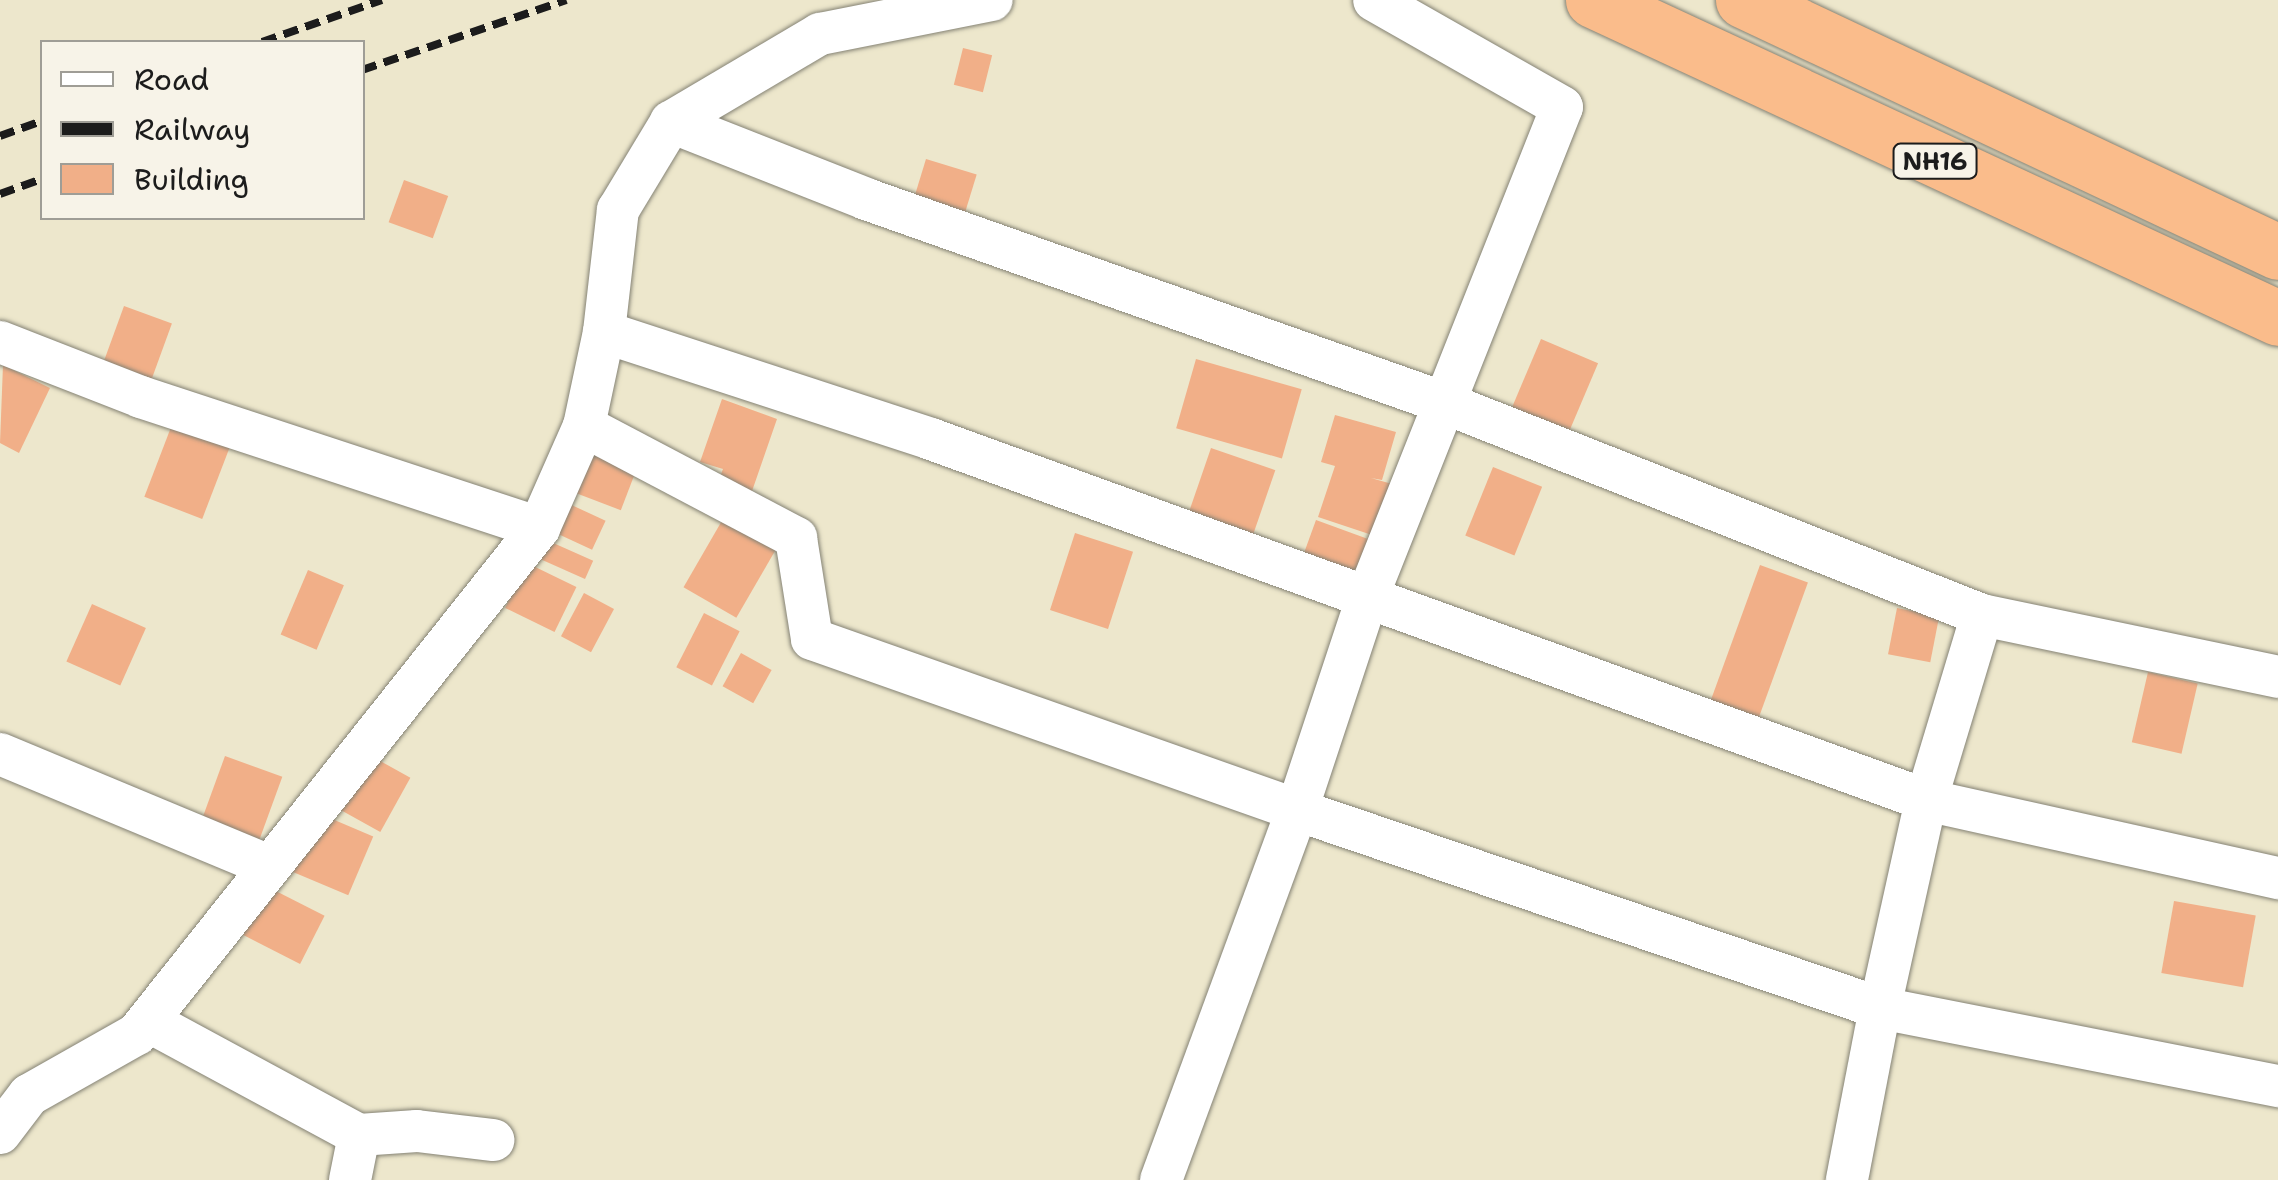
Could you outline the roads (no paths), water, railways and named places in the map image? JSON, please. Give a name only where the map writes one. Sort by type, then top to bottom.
[{"type":"highway","name":"NH16","points":[[1593,0],[2278,318]]},
{"type":"highway","name":"NH16","points":[[1743,0],[2278,252]]},
{"type":"street","points":[[0,1133],[29,1095],[136,1034],[148,1021],[539,528],[584,426],[604,332],[618,210],[671,122],[820,34],[992,0]]},
{"type":"street","points":[[1161,1180],[1296,810],[1367,598],[1562,107],[1374,0]]},
{"type":"street","points":[[671,122],[866,199],[1442,402],[1982,615],[2278,677]]},
{"type":"street","points":[[604,332],[931,438],[1926,800],[2278,878]]},
{"type":"street","points":[[0,342],[141,397],[539,528]]},
{"type":"street","points":[[584,426],[796,538],[812,640],[1296,810],[1880,1008],[2278,1086]]},
{"type":"street","points":[[1847,1180],[1926,800],[1982,615]]},
{"type":"street","points":[[0,754],[268,865]]},
{"type":"street","points":[[148,1021],[359,1135],[417,1131],[493,1140]]},
{"type":"street","points":[[350,1180],[359,1135]]},
{"type":"railway","points":[[268,40],[382,0]]},
{"type":"railway","points":[[365,69],[566,0]]},
{"type":"railway","points":[[0,136],[40,122]]},
{"type":"railway","points":[[0,194],[40,180]]}]
